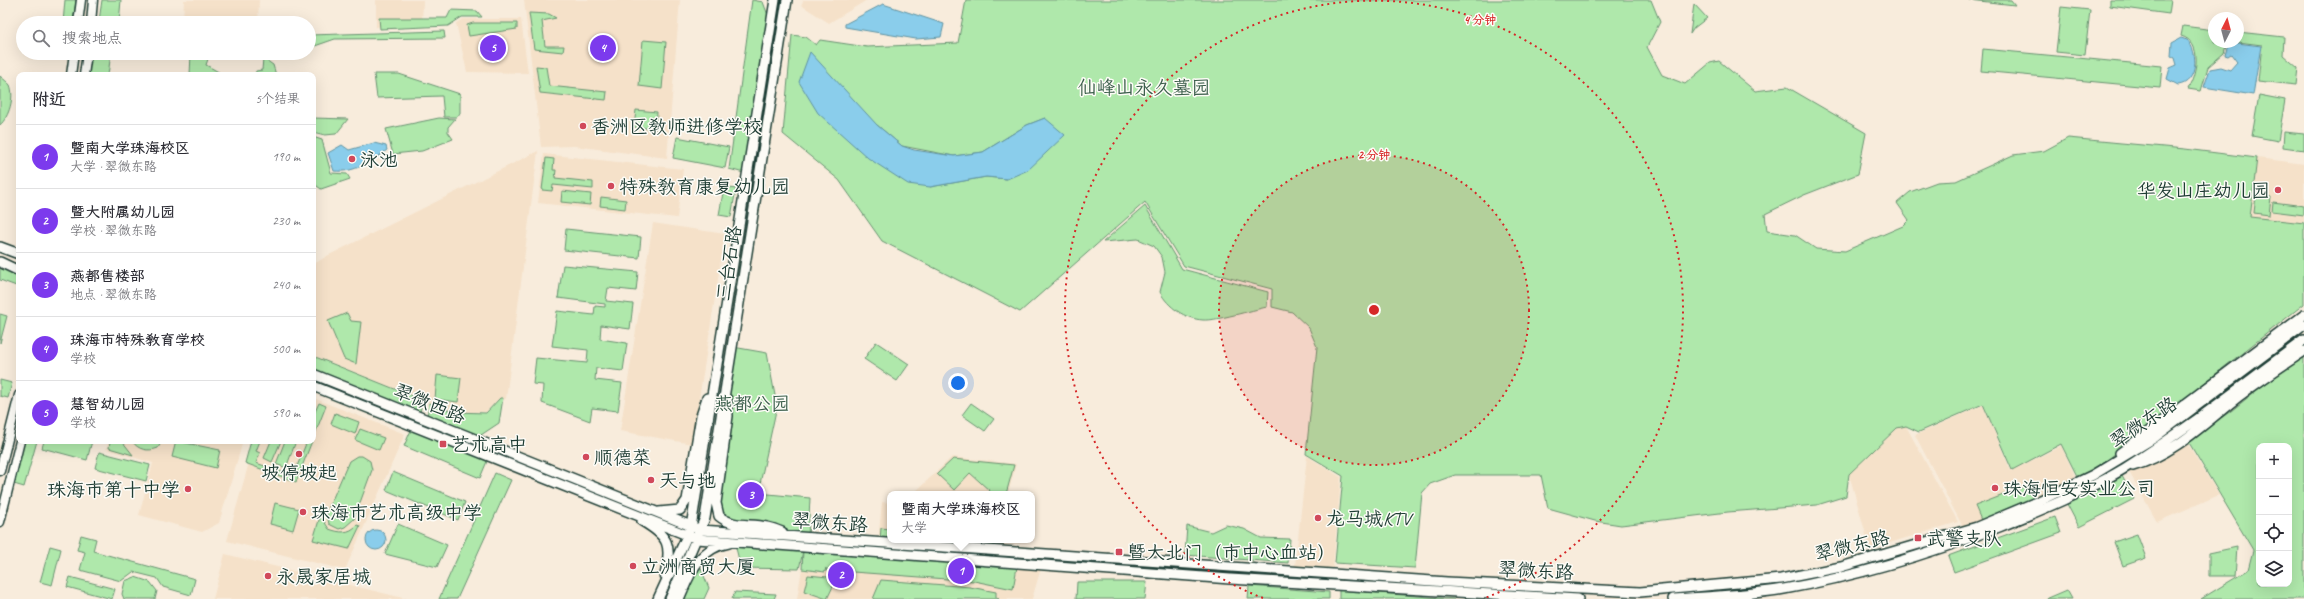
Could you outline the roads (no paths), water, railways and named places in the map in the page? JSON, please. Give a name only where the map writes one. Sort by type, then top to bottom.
[{"type":"main road","points":[[79,16],[81,0]]},
{"type":"main road","points":[[91,16],[94,0]]},
{"type":"main road","name":"三台石路","points":[[658,598],[689,531],[775,0]]},
{"type":"main road","name":"三台石路","points":[[670,599],[705,518],[787,0]]},
{"type":"main road","points":[[71,72],[73,60]]},
{"type":"main road","points":[[84,72],[86,60]]},
{"type":"main road","points":[[0,248],[16,253]]},
{"type":"main road","points":[[0,262],[16,270]]},
{"type":"main road","points":[[2093,475],[2304,315]]},
{"type":"main road","name":"翠微东路","points":[[895,543],[1454,582],[1640,592],[1781,579],[1841,567],[1977,527],[2050,496],[2093,475],[2154,438],[2304,325]]},
{"type":"main road","name":"翠微东路","points":[[1673,599],[1768,591],[1830,580],[1934,552],[2054,505],[2124,468],[2182,430],[2304,340]]},
{"type":"main road","points":[[2124,468],[2148,462],[2184,439],[2243,393],[2304,351]]},
{"type":"main road","points":[[652,511],[669,512],[680,510],[687,500],[701,416],[716,370]]},
{"type":"main road","name":"翠微西路","points":[[316,375],[652,511],[689,531]]},
{"type":"main road","points":[[726,384],[728,416],[716,503],[718,516],[726,522],[734,525],[767,527],[795,536]]},
{"type":"main road","name":"翠微西路","points":[[316,387],[618,507],[689,531]]},
{"type":"main road","points":[[0,471],[16,407]]},
{"type":"main road","points":[[0,522],[19,444]]},
{"type":"main road","points":[[2050,496],[2054,505]]},
{"type":"main road","points":[[618,507],[664,537],[669,547],[668,559],[658,598]]},
{"type":"main road","name":"翠微东路","points":[[689,531],[701,530],[887,542]]},
{"type":"main road","name":"翠微东路","points":[[689,531],[697,539],[1230,579],[1578,599]]},
{"type":"main road","points":[[679,599],[695,564],[706,552],[723,544],[738,542]]},
{"type":"water","points":[[883,4],[944,24],[941,37],[916,39],[845,27],[845,24]]},
{"type":"water","points":[[2181,38],[2187,40],[2191,45],[2195,59],[2193,73],[2190,79],[2185,83],[2178,85],[2167,79],[2170,68],[2177,65],[2175,58],[2171,56],[2172,43]]},
{"type":"water","points":[[2244,44],[2261,46],[2253,95],[2204,87],[2210,69],[2221,67],[2230,70],[2237,62],[2231,54],[2228,56],[2225,55],[2227,48],[2244,48]]},
{"type":"water","points":[[810,52],[877,125],[902,146],[914,150],[954,156],[983,152],[1027,125],[1045,118],[1065,135],[1028,170],[1007,179],[986,177],[930,187],[908,184],[868,158],[818,113],[799,82]]},
{"type":"water","name":"泳池","points":[[374,143],[386,146],[387,150],[362,166],[348,170],[334,171],[328,153],[342,145],[349,150]]},
{"type":"water","points":[[376,530],[383,533],[386,540],[383,547],[376,550],[369,547],[366,540],[369,533]]},
{"type":"place","name":"慧智幼儿园","points":[[493,48]]},
{"type":"place","name":"珠海市特殊教育学校","points":[[603,48]]},
{"type":"place","name":"香洲区教师进修学校","points":[[583,126]]},
{"type":"place","name":"泳池","points":[[352,159]]},
{"type":"place","name":"特殊教育康复幼儿园","points":[[611,186]]},
{"type":"place","name":"华发山庄幼儿园","points":[[2278,190]]},
{"type":"place","name":"艺术高中","points":[[443,444]]},
{"type":"place","name":"坡停坡起","points":[[299,454]]},
{"type":"place","name":"顺德菜","points":[[586,457]]},
{"type":"place","name":"天与地","points":[[651,480]]},
{"type":"place","name":"珠海恒安实业公司","points":[[1995,488]]},
{"type":"place","name":"珠海市第十中学","points":[[188,489]]},
{"type":"place","name":"燕都售楼部","points":[[751,495]]},
{"type":"place","name":"珠海市艺术高级中学","points":[[303,512]]},
{"type":"place","name":"龙马城KTV","points":[[1318,518]]},
{"type":"place","name":"武警支队","points":[[1918,538]]},
{"type":"place","name":"暨大北门（市中心血站）","points":[[1119,552]]},
{"type":"place","name":"立洲商贸大厦","points":[[633,566]]},
{"type":"place","name":"暨南大学珠海校区","points":[[961,571]]},
{"type":"place","name":"暨大附属幼儿园","points":[[841,575]]},
{"type":"place","name":"永晟家居城","points":[[268,576]]},
{"type":"park label","name":"仙峰山永久墓园","points":[[1144,87]]},
{"type":"park label","name":"燕都公园","points":[[752,403]]}]
